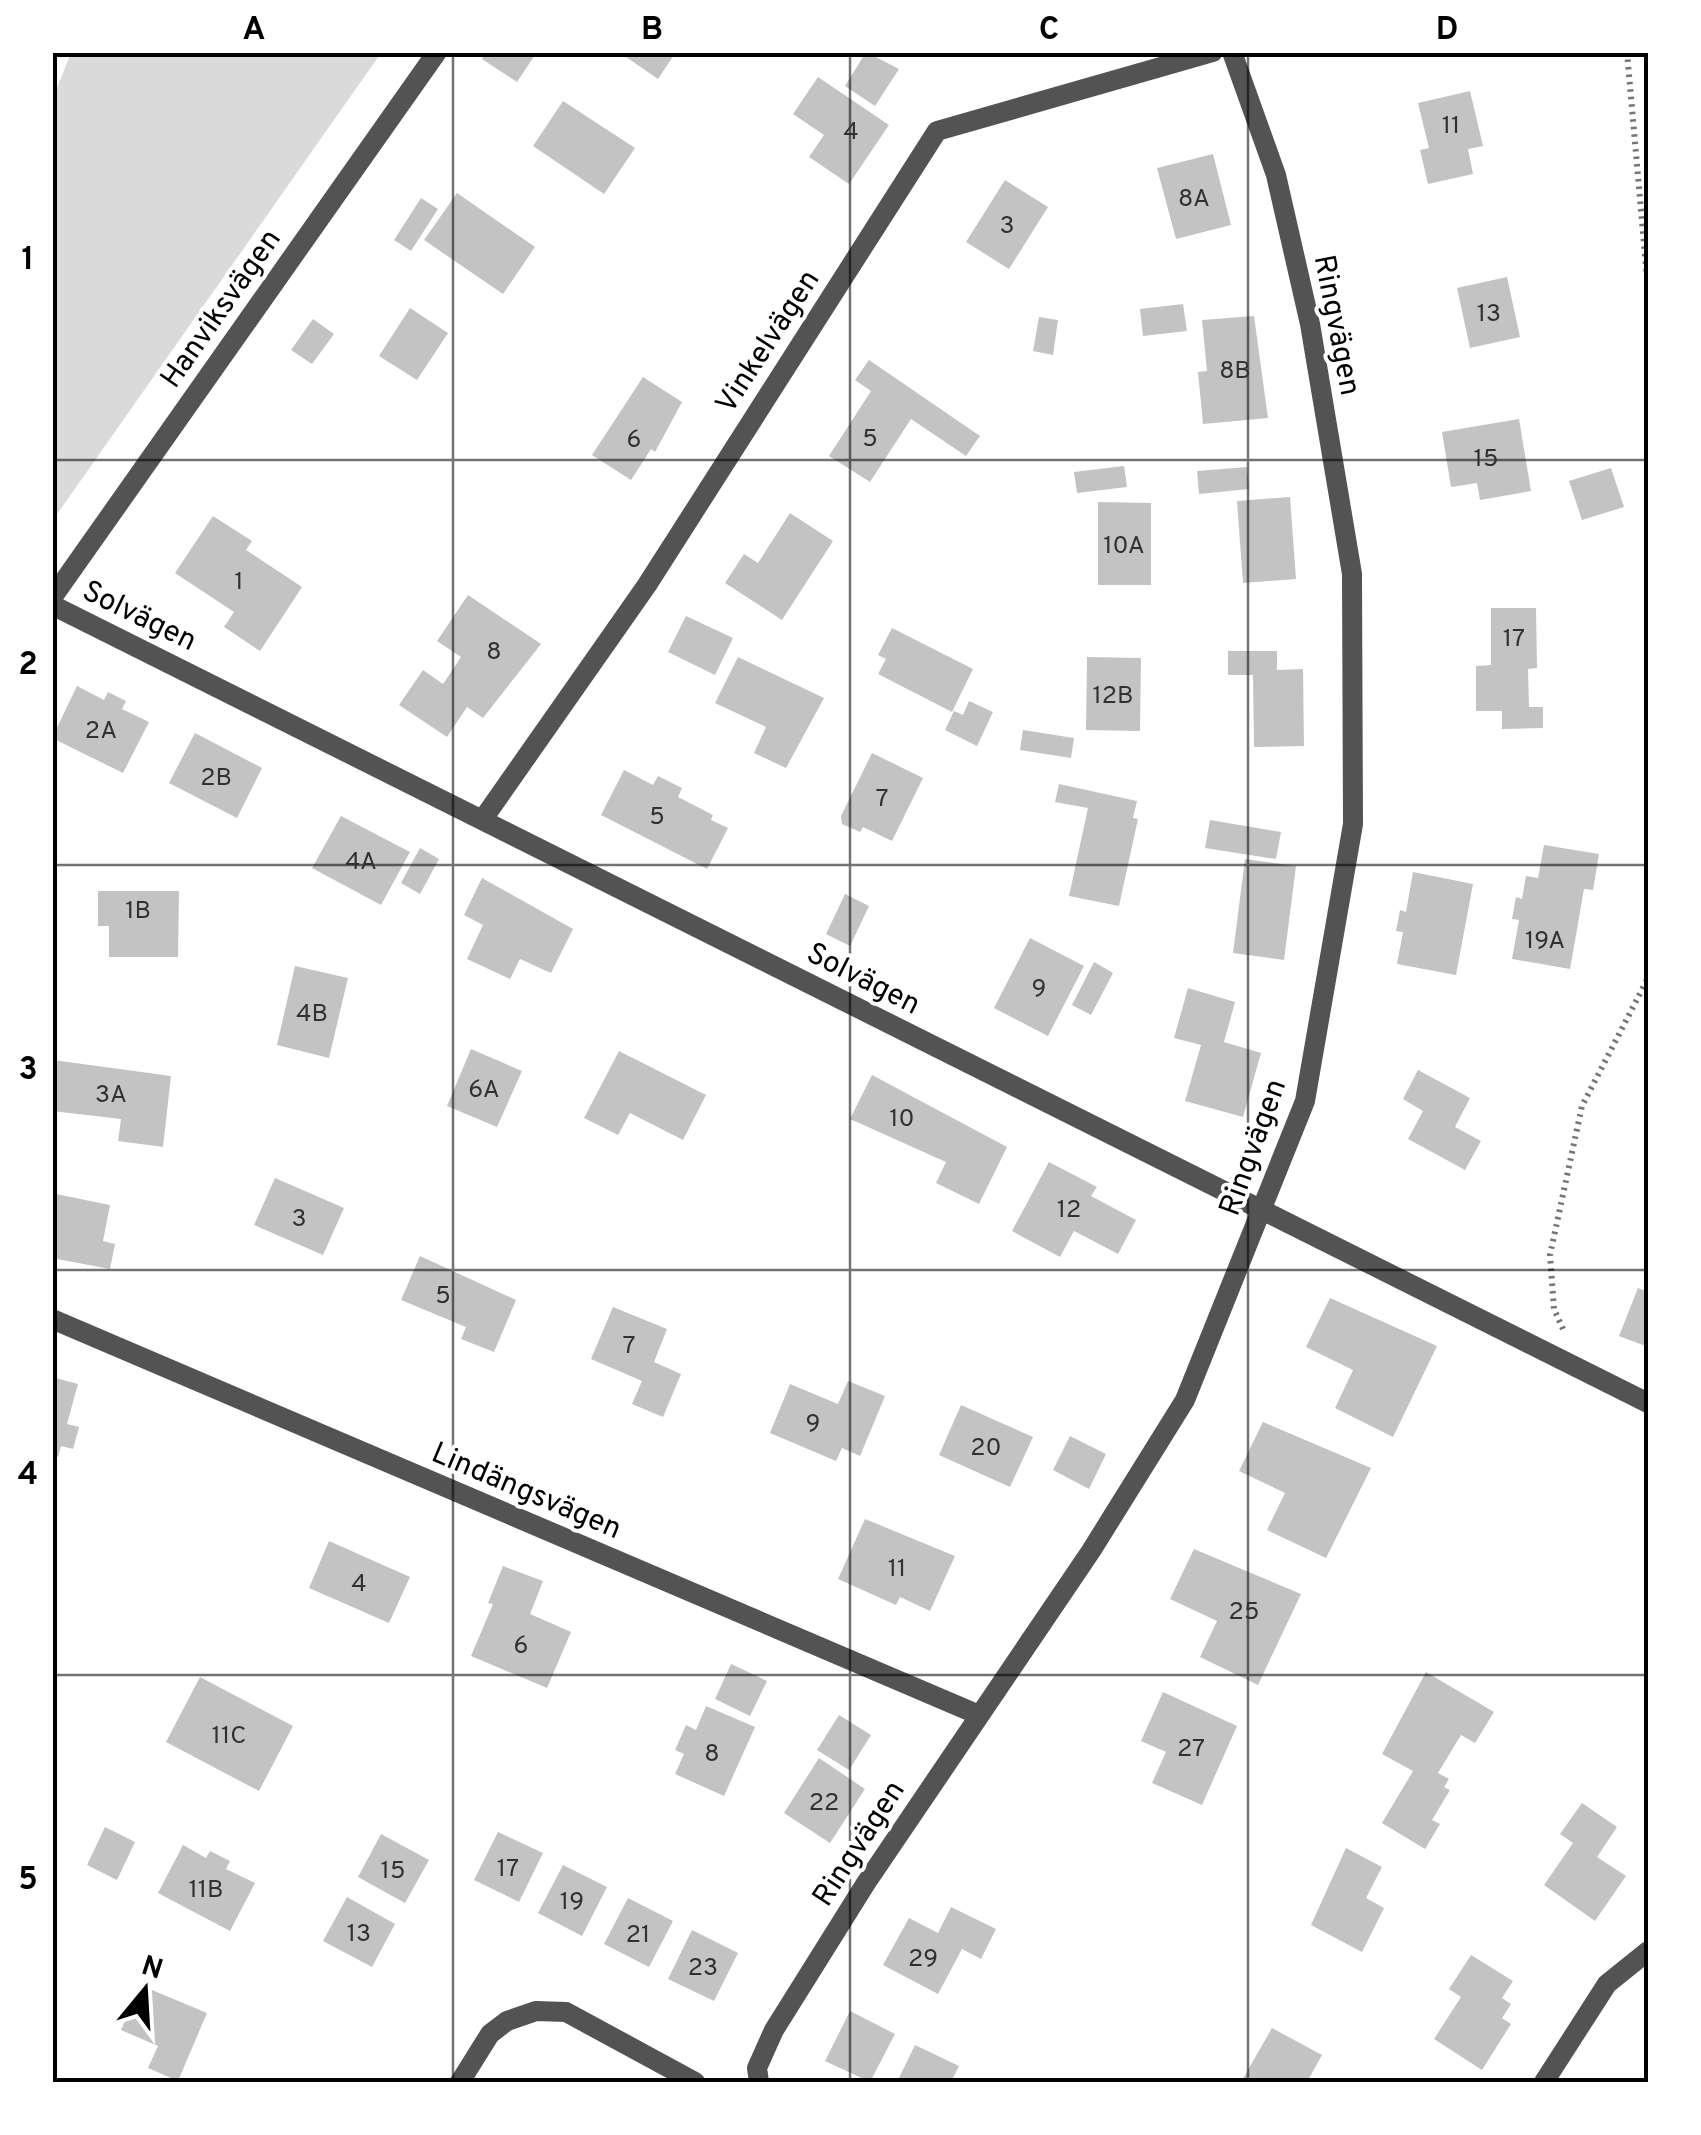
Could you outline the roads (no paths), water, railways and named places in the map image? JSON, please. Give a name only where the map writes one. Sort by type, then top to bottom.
[{"type":"street","name":"Hanviksvägen","points":[[52,602],[437,52]]},
{"type":"street","name":"Vinkelvägen","points":[[483,818],[647,585],[938,131],[1213,52]]},
{"type":"street","name":"Ringvägen","points":[[759,2082],[756,2068],[774,2030],[1185,1400],[1306,1101],[1353,824],[1352,574],[1333,446],[1284,214],[1232,52]]},
{"type":"street","name":"Solvägen","points":[[52,602],[1648,1404]]},
{"type":"street","name":"Lindängsvägen","points":[[52,1319],[979,1714]]},
{"type":"street","points":[[1544,2082],[1607,1984],[1648,1950]]},
{"type":"street","points":[[460,2082],[490,2034],[508,2021],[536,2011],[566,2012],[695,2082]]}]
